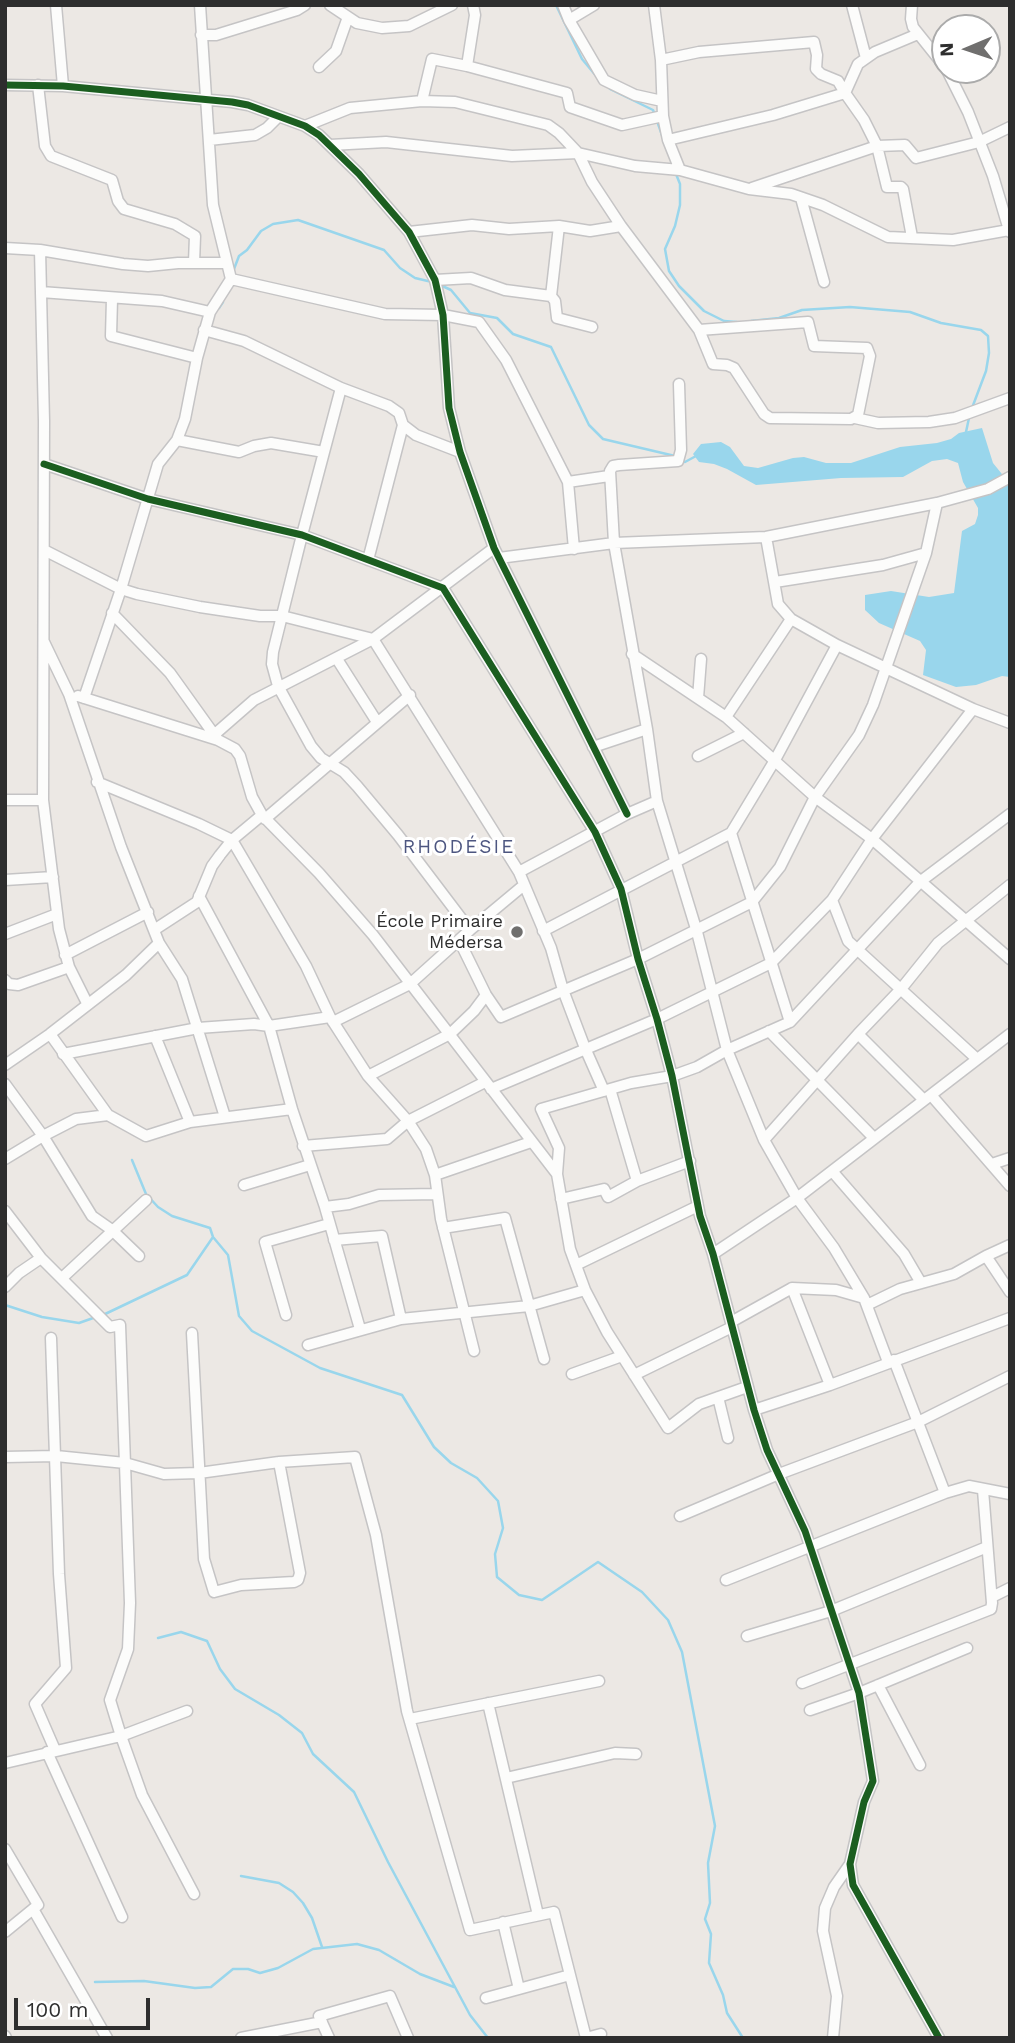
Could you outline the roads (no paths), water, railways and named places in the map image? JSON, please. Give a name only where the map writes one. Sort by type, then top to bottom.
[{"type":"street","points":[[56,5],[63,86]]},
{"type":"street","points":[[84,698],[121,589],[158,464],[177,440],[185,419],[197,358],[210,312],[231,279],[213,205],[200,5]]},
{"type":"street","points":[[201,35],[216,34],[297,10],[305,5]]},
{"type":"street","points":[[330,5],[357,23],[370,27],[398,28],[409,26],[452,5]]},
{"type":"street","points":[[467,66],[475,15],[473,5]]},
{"type":"street","points":[[563,5],[604,80],[635,94],[662,101]]},
{"type":"street","points":[[569,20],[594,5]]},
{"type":"street","points":[[654,5],[661,60],[663,116],[668,140],[680,170]]},
{"type":"street","points":[[852,5],[866,58]]},
{"type":"street","points":[[912,5],[911,19],[918,34],[931,48]]},
{"type":"street","points":[[319,67],[336,51],[348,17]]},
{"type":"street","points":[[668,140],[773,115],[845,93],[858,64],[918,34]]},
{"type":"street","points":[[661,60],[699,52],[814,42],[816,69],[838,81],[864,120],[877,146],[887,187],[903,189],[912,237]]},
{"type":"street","points":[[422,101],[432,59],[567,93],[570,107],[622,125],[663,116]]},
{"type":"street","points":[[331,145],[386,142],[512,156],[578,153],[635,166],[680,170],[749,189],[802,198],[844,215],[882,236],[953,240],[1009,231],[993,176],[954,84]]},
{"type":"street","points":[[5,85],[63,86],[248,105],[305,126],[331,145],[409,232],[435,280],[443,315],[449,408],[460,452],[497,553],[627,814]]},
{"type":"street","points":[[38,85],[47,151],[51,156],[112,180],[118,201],[124,209],[175,225],[195,236],[194,263]]},
{"type":"street","points":[[305,126],[350,108],[422,101],[464,104],[548,125],[578,153],[592,182],[621,226],[699,330],[713,364],[734,368],[764,414],[770,418],[855,418],[878,423],[929,422],[955,418],[1010,398]]},
{"type":"street","points":[[209,140],[255,135],[278,117]]},
{"type":"street","points":[[749,189],[877,146],[905,145],[911,149],[913,156],[921,158],[979,142],[1010,127]]},
{"type":"street","points":[[802,198],[824,282]]},
{"type":"street","points":[[409,232],[472,225],[517,229],[559,226],[590,231],[621,226]]},
{"type":"street","points":[[551,296],[559,226]]},
{"type":"street","points":[[5,248],[40,250],[148,266],[226,263]]},
{"type":"street","points":[[40,250],[44,464],[43,800],[57,914],[65,955],[87,1003]]},
{"type":"street","points":[[435,280],[471,278],[505,290],[551,296],[555,301],[557,318],[592,327]]},
{"type":"street","points":[[231,279],[385,314],[443,315],[474,320],[484,327],[506,360],[568,482],[573,549]]},
{"type":"street","points":[[41,292],[162,301],[210,312]]},
{"type":"street","points":[[112,299],[111,336],[197,358]]},
{"type":"street","points":[[699,330],[808,322],[814,346],[867,348],[870,356],[859,415],[855,418]]},
{"type":"street","points":[[204,330],[244,341],[341,388],[395,409],[403,425],[419,437],[460,452]]},
{"type":"street","points":[[679,384],[681,450],[678,461],[613,466],[608,476],[614,543],[657,802],[697,932],[727,1050],[764,1140],[797,1198],[834,1248],[865,1302],[918,1422],[945,1493]]},
{"type":"street","points":[[341,388],[272,658],[278,686],[311,746],[321,758],[344,772],[398,835],[470,930]]},
{"type":"street","points":[[368,560],[403,425]]},
{"type":"street","points":[[177,440],[239,452],[271,443],[324,452]]},
{"type":"street","points":[[44,464],[148,499],[302,536],[443,588],[595,832],[621,889],[638,959],[657,1019],[672,1076],[698,1206],[754,1410],[767,1450],[805,1531],[859,1693],[873,1781],[864,1802],[850,1864],[853,1885],[939,2038]]},
{"type":"street","points":[[568,482],[608,476]]},
{"type":"street","points":[[217,737],[242,709],[278,686],[373,639],[497,553],[573,549],[614,543],[766,537],[937,503],[988,489],[1010,477]]},
{"type":"street","points":[[459,940],[486,995],[501,1017],[697,932],[752,902],[780,867],[816,797],[859,734],[873,705],[926,553],[937,503]]},
{"type":"street","points":[[766,537],[778,604],[791,619],[837,645],[973,709],[1009,722]]},
{"type":"street","points":[[44,550],[121,589],[200,607],[260,616],[282,616],[373,639],[519,872],[544,931],[585,1048],[607,1090],[637,1181]]},
{"type":"street","points":[[775,582],[883,565],[926,553]]},
{"type":"street","points":[[113,613],[170,673],[217,737],[238,752],[248,788],[264,817],[319,873],[373,935],[557,1174]]},
{"type":"street","points":[[726,717],[791,619]]},
{"type":"street","points":[[43,640],[69,694],[97,782],[159,943],[182,979],[225,1117]]},
{"type":"street","points":[[544,931],[732,833],[837,645]]},
{"type":"street","points":[[632,654],[726,717],[816,797],[872,839],[1010,959]]},
{"type":"street","points":[[337,659],[377,722]]},
{"type":"street","points":[[698,698],[701,659]]},
{"type":"street","points":[[69,694],[217,737]]},
{"type":"street","points":[[154,929],[188,909],[199,896],[212,866],[232,840],[330,765],[410,695]]},
{"type":"street","points":[[303,1146],[387,1139],[408,1121],[657,1019],[771,963],[832,900],[872,839],[973,709]]},
{"type":"street","points":[[593,747],[647,729]]},
{"type":"street","points":[[698,756],[744,733]]},
{"type":"street","points":[[97,782],[232,840],[306,966],[331,1019],[368,1076],[408,1121],[426,1149],[435,1175],[443,1228],[474,1351]]},
{"type":"street","points":[[5,800],[43,800]]},
{"type":"street","points":[[519,872],[627,814],[657,802]]},
{"type":"street","points":[[747,1387],[699,1404],[668,1428],[622,1356],[585,1290],[570,1249],[557,1174],[559,1148],[541,1109],[631,1083],[672,1076],[697,1067],[727,1050],[790,1022],[921,881],[1010,814]]},
{"type":"street","points":[[732,833],[790,1022]]},
{"type":"street","points":[[5,880],[52,877]]},
{"type":"street","points":[[63,1054],[198,1028],[254,1024],[269,1026],[331,1019],[410,984],[524,885]]},
{"type":"street","points":[[764,1140],[901,989],[938,943],[1010,885]]},
{"type":"street","points":[[199,896],[269,1026],[360,1329]]},
{"type":"street","points":[[832,900],[848,942],[976,1059]]},
{"type":"street","points":[[65,955],[148,912]]},
{"type":"street","points":[[5,934],[57,914]]},
{"type":"street","points":[[5,1065],[126,975],[159,943]]},
{"type":"street","points":[[5,980],[9,984],[18,985],[69,967]]},
{"type":"street","points":[[368,1076],[450,1034],[486,995]]},
{"type":"street","points":[[769,1031],[874,1138]]},
{"type":"street","points":[[50,1034],[108,1115],[146,1136],[190,1122],[292,1109]]},
{"type":"street","points":[[858,1034],[928,1097],[1010,1186]]},
{"type":"street","points":[[713,1254],[797,1198],[1010,1034]]},
{"type":"street","points":[[155,1036],[190,1122]]},
{"type":"street","points":[[5,1084],[43,1136],[92,1216],[112,1230],[139,1256]]},
{"type":"street","points":[[5,1159],[76,1119],[108,1115]]},
{"type":"street","points":[[435,1175],[531,1142]]},
{"type":"street","points":[[992,1164],[1010,1158]]},
{"type":"street","points":[[561,1199],[604,1189],[608,1197],[637,1181],[690,1161]]},
{"type":"street","points":[[244,1185],[310,1165]]},
{"type":"street","points":[[832,1171],[904,1254],[921,1283]]},
{"type":"street","points":[[325,1207],[349,1204],[379,1195],[436,1194]]},
{"type":"street","points":[[62,1278],[146,1200]]},
{"type":"street","points":[[576,1265],[698,1206]]},
{"type":"street","points":[[5,1211],[41,1258],[110,1327],[120,1325],[131,1603],[128,1649],[110,1700],[142,1795],[194,1894]]},
{"type":"street","points":[[443,1228],[505,1219],[544,1359]]},
{"type":"street","points":[[286,1315],[265,1242],[330,1224]]},
{"type":"street","points":[[334,1240],[382,1236],[401,1319]]},
{"type":"street","points":[[634,1375],[731,1325],[792,1288],[836,1290],[865,1302],[954,1274],[1010,1245]]},
{"type":"street","points":[[986,1256],[1008,1286]]},
{"type":"street","points":[[5,1287],[19,1273],[41,1258]]},
{"type":"street","points":[[792,1288],[830,1385]]},
{"type":"street","points":[[308,1345],[401,1319],[529,1306],[585,1290]]},
{"type":"street","points":[[754,1410],[830,1385],[1010,1318]]},
{"type":"street","points":[[192,1333],[204,1559],[214,1592],[241,1585],[298,1580],[300,1573],[279,1462]]},
{"type":"street","points":[[51,1338],[59,1574],[66,1668],[35,1704],[51,1751],[122,1917]]},
{"type":"street","points":[[572,1374],[622,1356]]},
{"type":"street","points":[[680,1516],[779,1474],[918,1422],[1010,1376]]},
{"type":"street","points":[[718,1397],[728,1438]]},
{"type":"street","points":[[5,1457],[56,1456],[125,1463],[164,1474],[199,1473],[279,1462],[355,1457],[376,1535],[410,1719],[470,1930],[554,1912],[586,2038],[601,2034]]},
{"type":"street","points":[[726,1580],[945,1493],[969,1486],[1010,1494]]},
{"type":"street","points":[[802,1684],[988,1612],[992,1607],[992,1598],[983,1490]]},
{"type":"street","points":[[747,1636],[831,1611],[987,1547]]},
{"type":"street","points":[[992,1598],[1010,1588]]},
{"type":"street","points":[[810,1710],[859,1693],[967,1648]]},
{"type":"street","points":[[410,1719],[599,1681]]},
{"type":"street","points":[[878,1685],[920,1765]]},
{"type":"street","points":[[488,1703],[538,1915]]},
{"type":"street","points":[[5,1763],[121,1736],[187,1711]]},
{"type":"street","points":[[506,1778],[615,1753],[636,1754]]},
{"type":"street","points":[[5,1849],[38,1905],[5,1932]]},
{"type":"street","points":[[834,2038],[836,1996],[823,1931],[825,1908],[834,1887],[850,1864]]},
{"type":"street","points":[[33,1909],[107,2038]]},
{"type":"street","points":[[503,1922],[519,1989]]},
{"type":"street","points":[[486,1998],[570,1975]]},
{"type":"street","points":[[329,2038],[319,2016],[390,1996],[408,2038]]},
{"type":"street","points":[[249,2037],[322,2022]]},
{"type":"water","points":[[982,428],[993,463],[1010,484],[1010,677],[1002,676],[976,685],[956,687],[923,675],[926,650],[920,641],[879,623],[865,610],[865,595],[891,591],[929,597],[954,593],[962,531],[975,524],[978,515],[978,508],[963,482],[958,463],[947,459],[932,461],[903,477],[841,478],[756,485],[727,469],[699,462],[693,454],[701,444],[721,442],[730,447],[744,466],[758,468],[804,457],[826,463],[851,463],[900,447],[937,443],[951,439],[959,433]]},
{"type":"waterway","points":[[556,5],[582,59],[602,83]]},
{"type":"waterway","points":[[610,89],[653,110],[655,115]]},
{"type":"waterway","points":[[657,121],[662,135]]},
{"type":"waterway","points":[[676,174],[680,184],[680,205],[665,249],[669,271],[679,286],[704,311],[724,321],[737,322]]},
{"type":"waterway","points":[[234,269],[239,256],[261,231],[273,224],[298,220],[384,250],[400,268],[415,278],[432,282]]},
{"type":"waterway","points":[[438,284],[451,290],[470,313],[497,318],[513,334],[551,347],[589,425],[603,439],[675,456]]},
{"type":"waterway","points":[[219,308],[223,302]]},
{"type":"waterway","points":[[751,321],[779,318],[802,310],[850,307],[910,312],[941,323],[981,330],[988,336],[989,353],[986,371],[972,408]]},
{"type":"waterway","points":[[966,432],[969,418]]},
{"type":"waterway","points":[[680,460],[685,462],[696,456]]},
{"type":"waterway","points":[[132,1160],[146,1194],[158,1207],[172,1216],[210,1228],[213,1237],[228,1255],[239,1316],[252,1331],[320,1368],[402,1395],[434,1447],[451,1463],[477,1478],[498,1501],[503,1528],[495,1554],[497,1577],[519,1595],[542,1600],[598,1562],[642,1592],[668,1620],[682,1652],[715,1826],[708,1863],[710,1903],[705,1919],[711,1934],[709,1963],[723,1995],[727,2013],[743,2038]]},
{"type":"waterway","points":[[103,1315],[187,1275],[213,1237]]},
{"type":"waterway","points":[[5,1305],[42,1317],[79,1323],[96,1317]]},
{"type":"waterway","points":[[158,1638],[181,1632],[207,1641],[220,1669],[235,1689],[279,1715],[302,1733],[313,1754],[354,1792],[388,1862],[470,2015],[488,2038]]},
{"type":"waterway","points":[[241,1876],[279,1883],[293,1892],[312,1918],[322,1947]]},
{"type":"waterway","points":[[95,1982],[144,1981],[195,1988],[211,1987],[233,1969],[248,1969],[260,1973],[278,1968],[313,1949],[357,1944],[379,1950],[420,1974],[454,1987]]},
{"type":"place","name":"École Primaire Médersa","points":[[517,932]]},
{"type":"district","name":"RHODÉSIE","points":[[459,847]]}]
